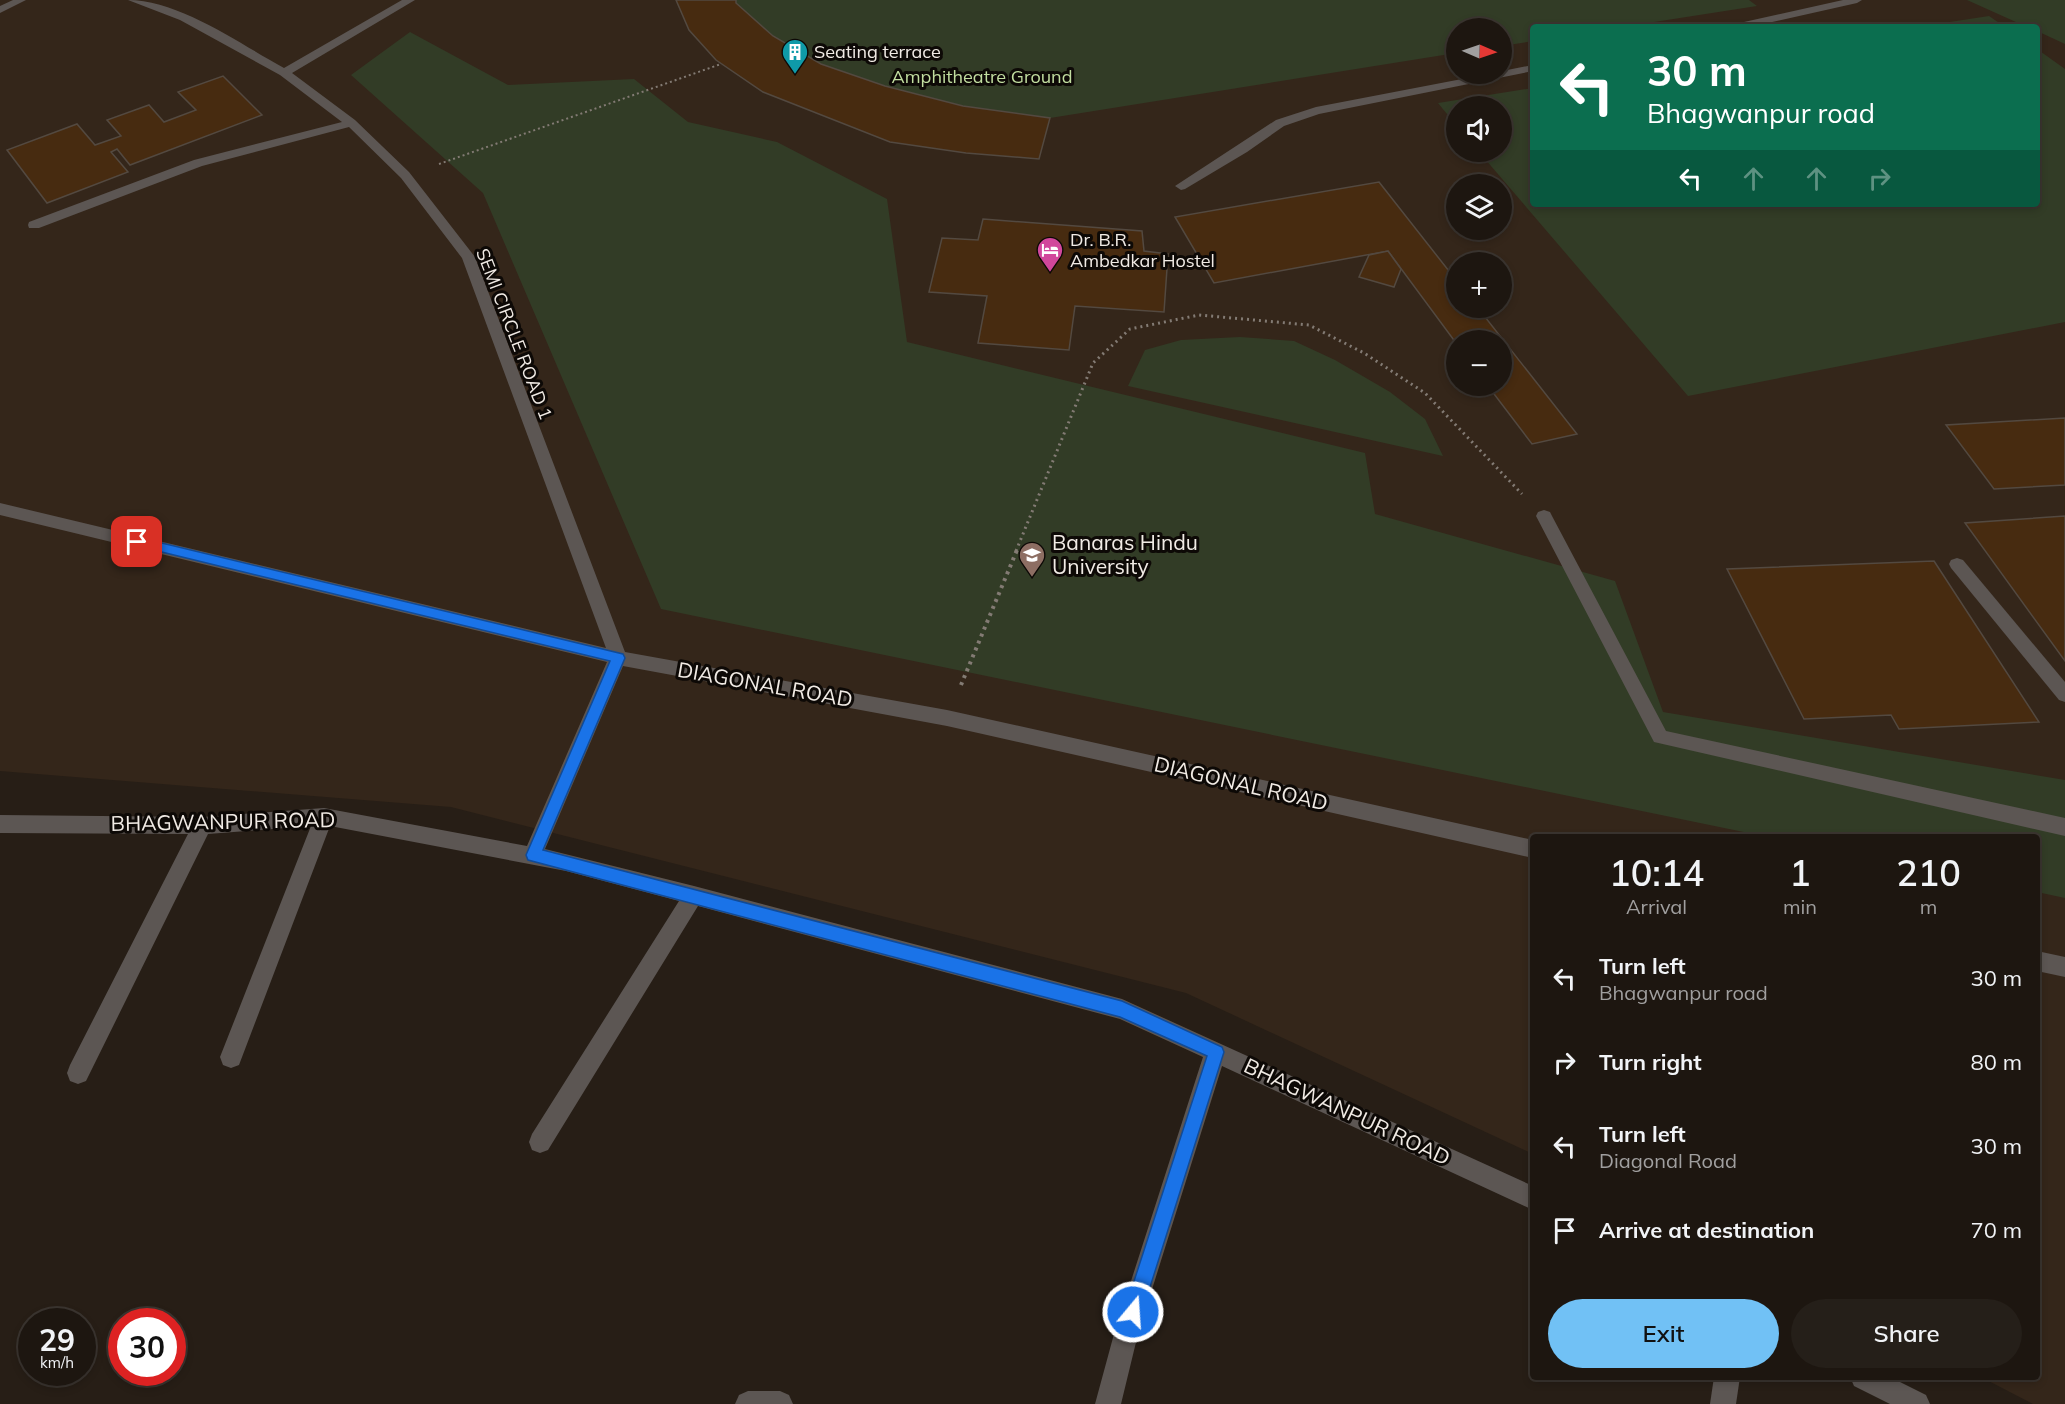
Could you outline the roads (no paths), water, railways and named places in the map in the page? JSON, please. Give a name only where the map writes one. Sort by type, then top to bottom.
[{"type":"street","points":[[0,10],[21,0]]},
{"type":"street","name":"SEMI CIRCLE ROAD 1","points":[[133,0],[184,18],[284,74],[351,123],[405,175],[468,257],[618,658]]},
{"type":"street","points":[[284,74],[410,0]]},
{"type":"street","points":[[1749,24],[1857,0]]},
{"type":"street","points":[[1181,186],[1243,149],[1280,123],[1316,111],[1530,69]]},
{"type":"street","points":[[34,225],[198,163],[351,123]]},
{"type":"street","name":"DIAGONAL ROAD","points":[[0,509],[618,658],[947,718],[1530,848]]},
{"type":"street","points":[[1544,516],[1660,737],[2065,827]]},
{"type":"street","points":[[1957,564],[2065,695]]},
{"type":"street","points":[[533,855],[618,658]]},
{"type":"street","points":[[231,1057],[324,816]]},
{"type":"street","name":"BHAGWANPUR ROAD","points":[[0,824],[202,826],[324,816],[533,855],[694,895],[1122,1009],[1530,1197]]},
{"type":"street","points":[[78,1073],[202,826]]},
{"type":"street","points":[[540,1142],[694,895]]},
{"type":"street","points":[[2040,962],[2065,967]]},
{"type":"street","points":[[1108,1404],[1126,1334],[1216,1052]]},
{"type":"street","points":[[1724,1404],[1727,1380]]},
{"type":"street","points":[[1869,1380],[1917,1404]]},
{"type":"street","points":[[748,1404],[780,1404]]},
{"type":"place","name":"Seating terrace","points":[[795,75]]},
{"type":"place","name":"Dr. B.R. Ambedkar Hostel","points":[[1050,273]]},
{"type":"place","name":"Banaras Hindu University","points":[[1032,578]]},
{"type":"park label","name":"Amphitheatre Ground","points":[[982,77]]}]
